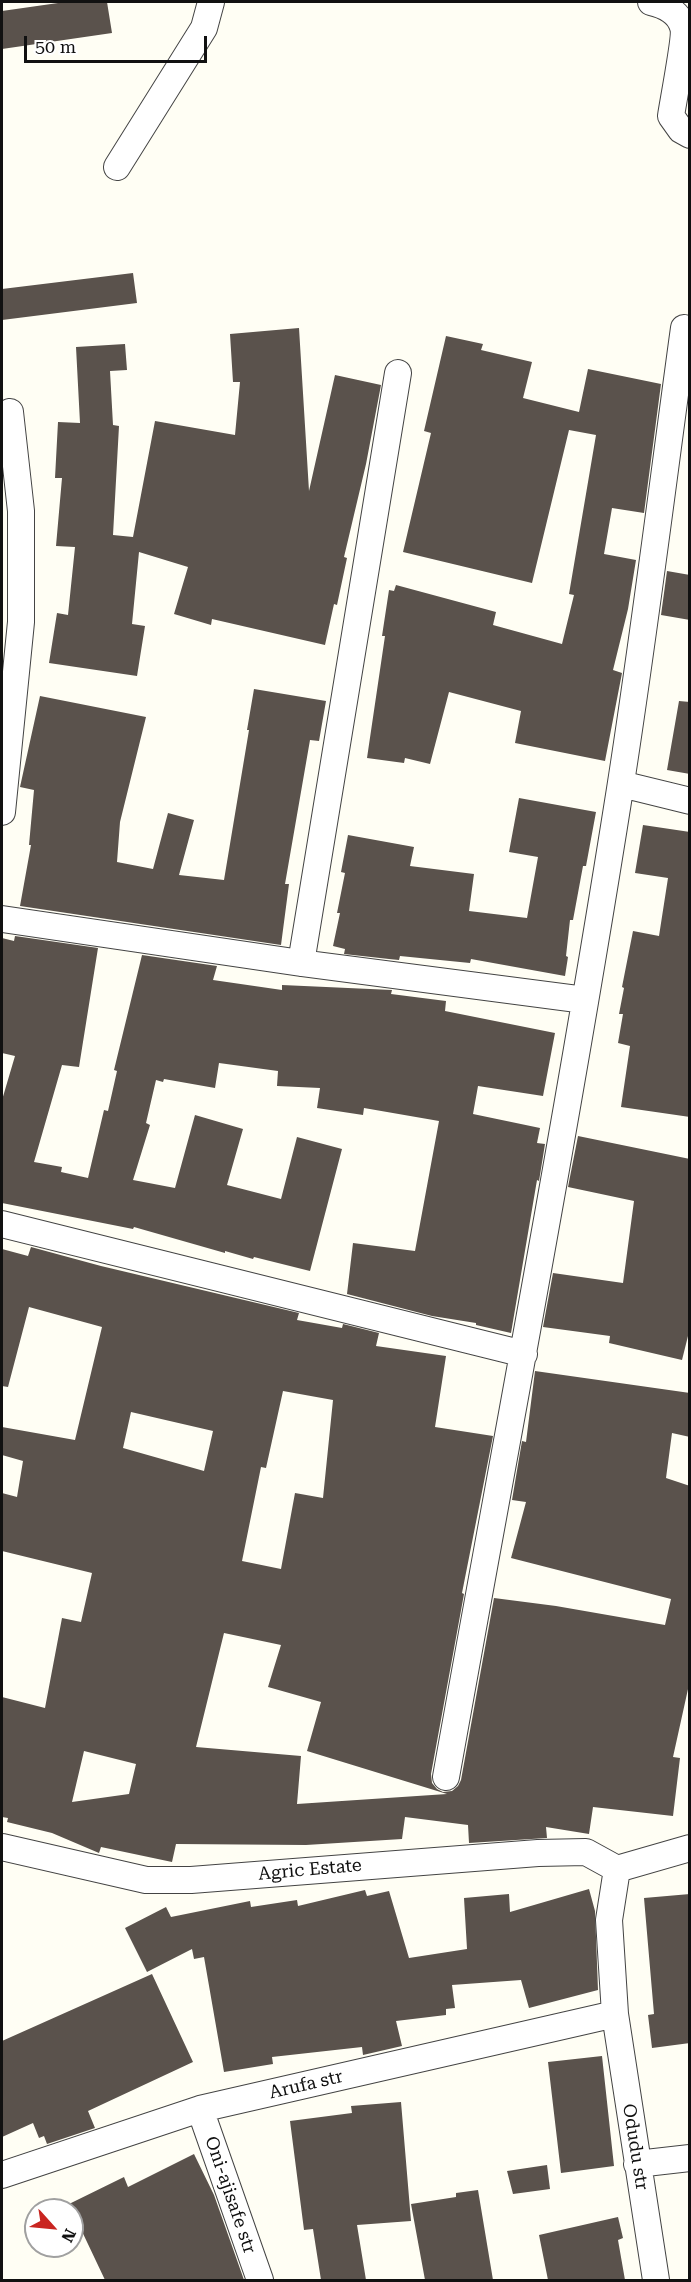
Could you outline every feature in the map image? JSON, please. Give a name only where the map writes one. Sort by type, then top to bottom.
[{"type":"street","points":[[117,167],[204,28],[211,2]]},
{"type":"street","points":[[651,2],[664,5],[675,14],[684,28],[671,116],[681,130],[690,135]]},
{"type":"street","points":[[446,1777],[524,1354],[621,784],[684,328]]},
{"type":"street","points":[[301,963],[398,373]]},
{"type":"street","points":[[2,812],[21,622],[21,511],[10,412]]},
{"type":"street","points":[[621,784],[690,801]]},
{"type":"street","points":[[2,919],[301,963],[585,1000]]},
{"type":"street","points":[[2,1224],[524,1354]]},
{"type":"street","name":"Agric Estate","points":[[2,1847],[146,1880],[191,1880],[538,1853],[585,1852],[617,1869]]},
{"type":"street","points":[[617,1869],[690,1848]]},
{"type":"street","name":"Odudu str","points":[[617,1869],[609,1920],[615,2014],[656,2280]]},
{"type":"street","name":"Arufa str","points":[[2,2175],[200,2109],[615,2014]]},
{"type":"street","name":"Oni-ajisafe str","points":[[200,2109],[260,2280]]},
{"type":"street","points":[[637,2164],[690,2158]]},
{"type":"building","points":[[65,2],[107,2],[112,33],[2,49],[2,11]]},
{"type":"building","points":[[133,273],[137,303],[2,320],[2,289]]},
{"type":"building","points":[[299,328],[309,491],[335,375],[381,385],[366,464],[344,557],[347,558],[337,605],[334,604],[325,645],[212,619],[211,625],[174,614],[188,567],[139,552],[132,624],[145,626],[137,676],[49,663],[57,613],[68,615],[75,547],[56,546],[62,478],[55,478],[58,422],[80,423],[76,347],[125,344],[127,370],[110,371],[113,425],[119,426],[113,535],[133,537],[155,421],[235,435],[240,382],[233,382],[230,334]]},
{"type":"building","points":[[446,336],[483,344],[481,350],[532,362],[523,398],[579,412],[588,369],[661,384],[644,513],[612,508],[604,554],[636,560],[628,609],[613,670],[622,673],[605,761],[515,743],[521,711],[449,692],[430,764],[405,758],[404,763],[367,758],[385,636],[382,636],[389,590],[394,591],[396,585],[496,612],[493,625],[562,644],[574,595],[569,594],[596,435],[569,430],[532,583],[403,552],[431,433],[424,431]]},
{"type":"building","points":[[667,571],[690,575],[690,620],[661,615]]},
{"type":"building","points":[[254,689],[326,701],[319,741],[310,740],[285,884],[289,884],[281,945],[20,906],[31,845],[29,845],[34,790],[20,787],[40,696],[146,717],[120,822],[117,862],[153,869],[168,813],[194,820],[179,875],[224,880]]},
{"type":"building","points":[[679,701],[690,702],[690,774],[667,770]]},
{"type":"building","points":[[519,798],[596,812],[573,920],[570,920],[565,976],[471,959],[470,963],[400,956],[399,960],[344,954],[345,949],[333,946],[340,913],[337,913],[345,873],[341,872],[348,835],[414,847],[410,866],[474,874],[469,911],[527,918],[538,857],[509,852]]},
{"type":"building","points":[[643,825],[690,832],[690,1117],[621,1107],[630,1046],[618,1043],[623,1014],[619,1014],[633,931],[659,936],[668,878],[635,873]]},
{"type":"building","points":[[15,936],[98,948],[79,1067],[62,1065],[34,1162],[62,1167],[61,1172],[88,1178],[104,1110],[108,1111],[117,1071],[114,1070],[142,955],[217,966],[213,980],[282,990],[282,985],[392,990],[391,994],[446,1001],[445,1011],[555,1033],[543,1096],[478,1086],[473,1114],[540,1128],[537,1143],[545,1144],[511,1333],[347,1294],[353,1243],[415,1251],[439,1121],[364,1108],[363,1115],[317,1108],[320,1088],[277,1086],[278,1071],[219,1063],[215,1088],[164,1079],[163,1082],[156,1080],[146,1123],[150,1125],[133,1180],[175,1188],[195,1115],[243,1129],[227,1185],[281,1199],[297,1137],[342,1149],[310,1271],[254,1257],[253,1259],[225,1251],[225,1253],[134,1227],[133,1229],[2,1203],[2,1100],[15,1056],[2,1053],[2,938],[14,941]]},
{"type":"building","points":[[578,1136],[690,1159],[690,1328],[682,1360],[609,1343],[610,1336],[543,1327],[553,1273],[623,1283],[634,1201],[568,1187]]},
{"type":"building","points":[[31,1247],[299,1313],[297,1320],[342,1328],[343,1324],[379,1333],[376,1346],[446,1356],[435,1427],[493,1436],[462,1593],[464,1594],[431,1774],[432,1783],[443,1792],[452,1791],[461,1780],[494,1598],[665,1625],[671,1599],[511,1558],[526,1502],[512,1500],[522,1441],[526,1442],[535,1371],[690,1393],[690,1437],[672,1433],[666,1478],[690,1486],[690,1680],[673,1757],[680,1758],[673,1816],[593,1807],[589,1834],[546,1827],[547,1838],[469,1843],[468,1825],[405,1817],[402,1839],[306,1845],[176,1844],[172,1862],[101,1847],[99,1853],[52,1833],[7,1822],[8,1818],[2,1817],[2,1697],[45,1708],[62,1618],[81,1622],[92,1573],[2,1551],[2,1493],[17,1497],[23,1461],[2,1455],[2,1427],[75,1440],[102,1327],[29,1307],[8,1387],[2,1386],[2,1249],[28,1256]],"holes":[[[283,1391],[333,1400],[323,1498],[295,1493],[281,1569],[242,1561],[261,1467],[266,1468]],[[131,1412],[213,1431],[204,1471],[123,1448]],[[224,1633],[281,1645],[268,1687],[321,1702],[307,1751],[447,1794],[297,1804],[301,1756],[196,1747]],[[84,1751],[136,1764],[129,1794],[72,1802]]]},
{"type":"building","points":[[589,1889],[595,1911],[598,1990],[529,2008],[521,1980],[452,1985],[455,2008],[446,2009],[446,2015],[396,2021],[402,2046],[363,2055],[362,2047],[272,2057],[273,2064],[224,2072],[204,1957],[194,1959],[192,1949],[147,1972],[125,1928],[166,1907],[171,1917],[250,1901],[251,1907],[297,1900],[298,1906],[365,1890],[367,1896],[389,1891],[409,1958],[467,1949],[464,1898],[509,1894],[510,1912]]},
{"type":"building","points":[[690,1894],[690,2043],[652,2048],[648,2015],[654,2014],[644,1898]]},
{"type":"building","points":[[152,1974],[193,2062],[88,2111],[95,2128],[47,2144],[44,2136],[39,2138],[33,2123],[2,2137],[2,2041]]},
{"type":"building","points":[[602,2056],[614,2166],[561,2173],[548,2062]]},
{"type":"building","points":[[401,2102],[411,2221],[357,2225],[366,2280],[321,2280],[313,2229],[304,2230],[290,2121],[352,2113],[351,2106]]},
{"type":"building","points":[[194,2154],[214,2195],[244,2280],[105,2280],[84,2236],[84,2198],[81,2198],[124,2177],[128,2187]]},
{"type":"building","points":[[547,2165],[550,2189],[513,2194],[507,2171]]},
{"type":"building","points":[[478,2190],[493,2280],[425,2280],[411,2204],[456,2197],[456,2193]]},
{"type":"building","points":[[618,2217],[623,2238],[618,2240],[625,2280],[548,2280],[539,2235]]}]
